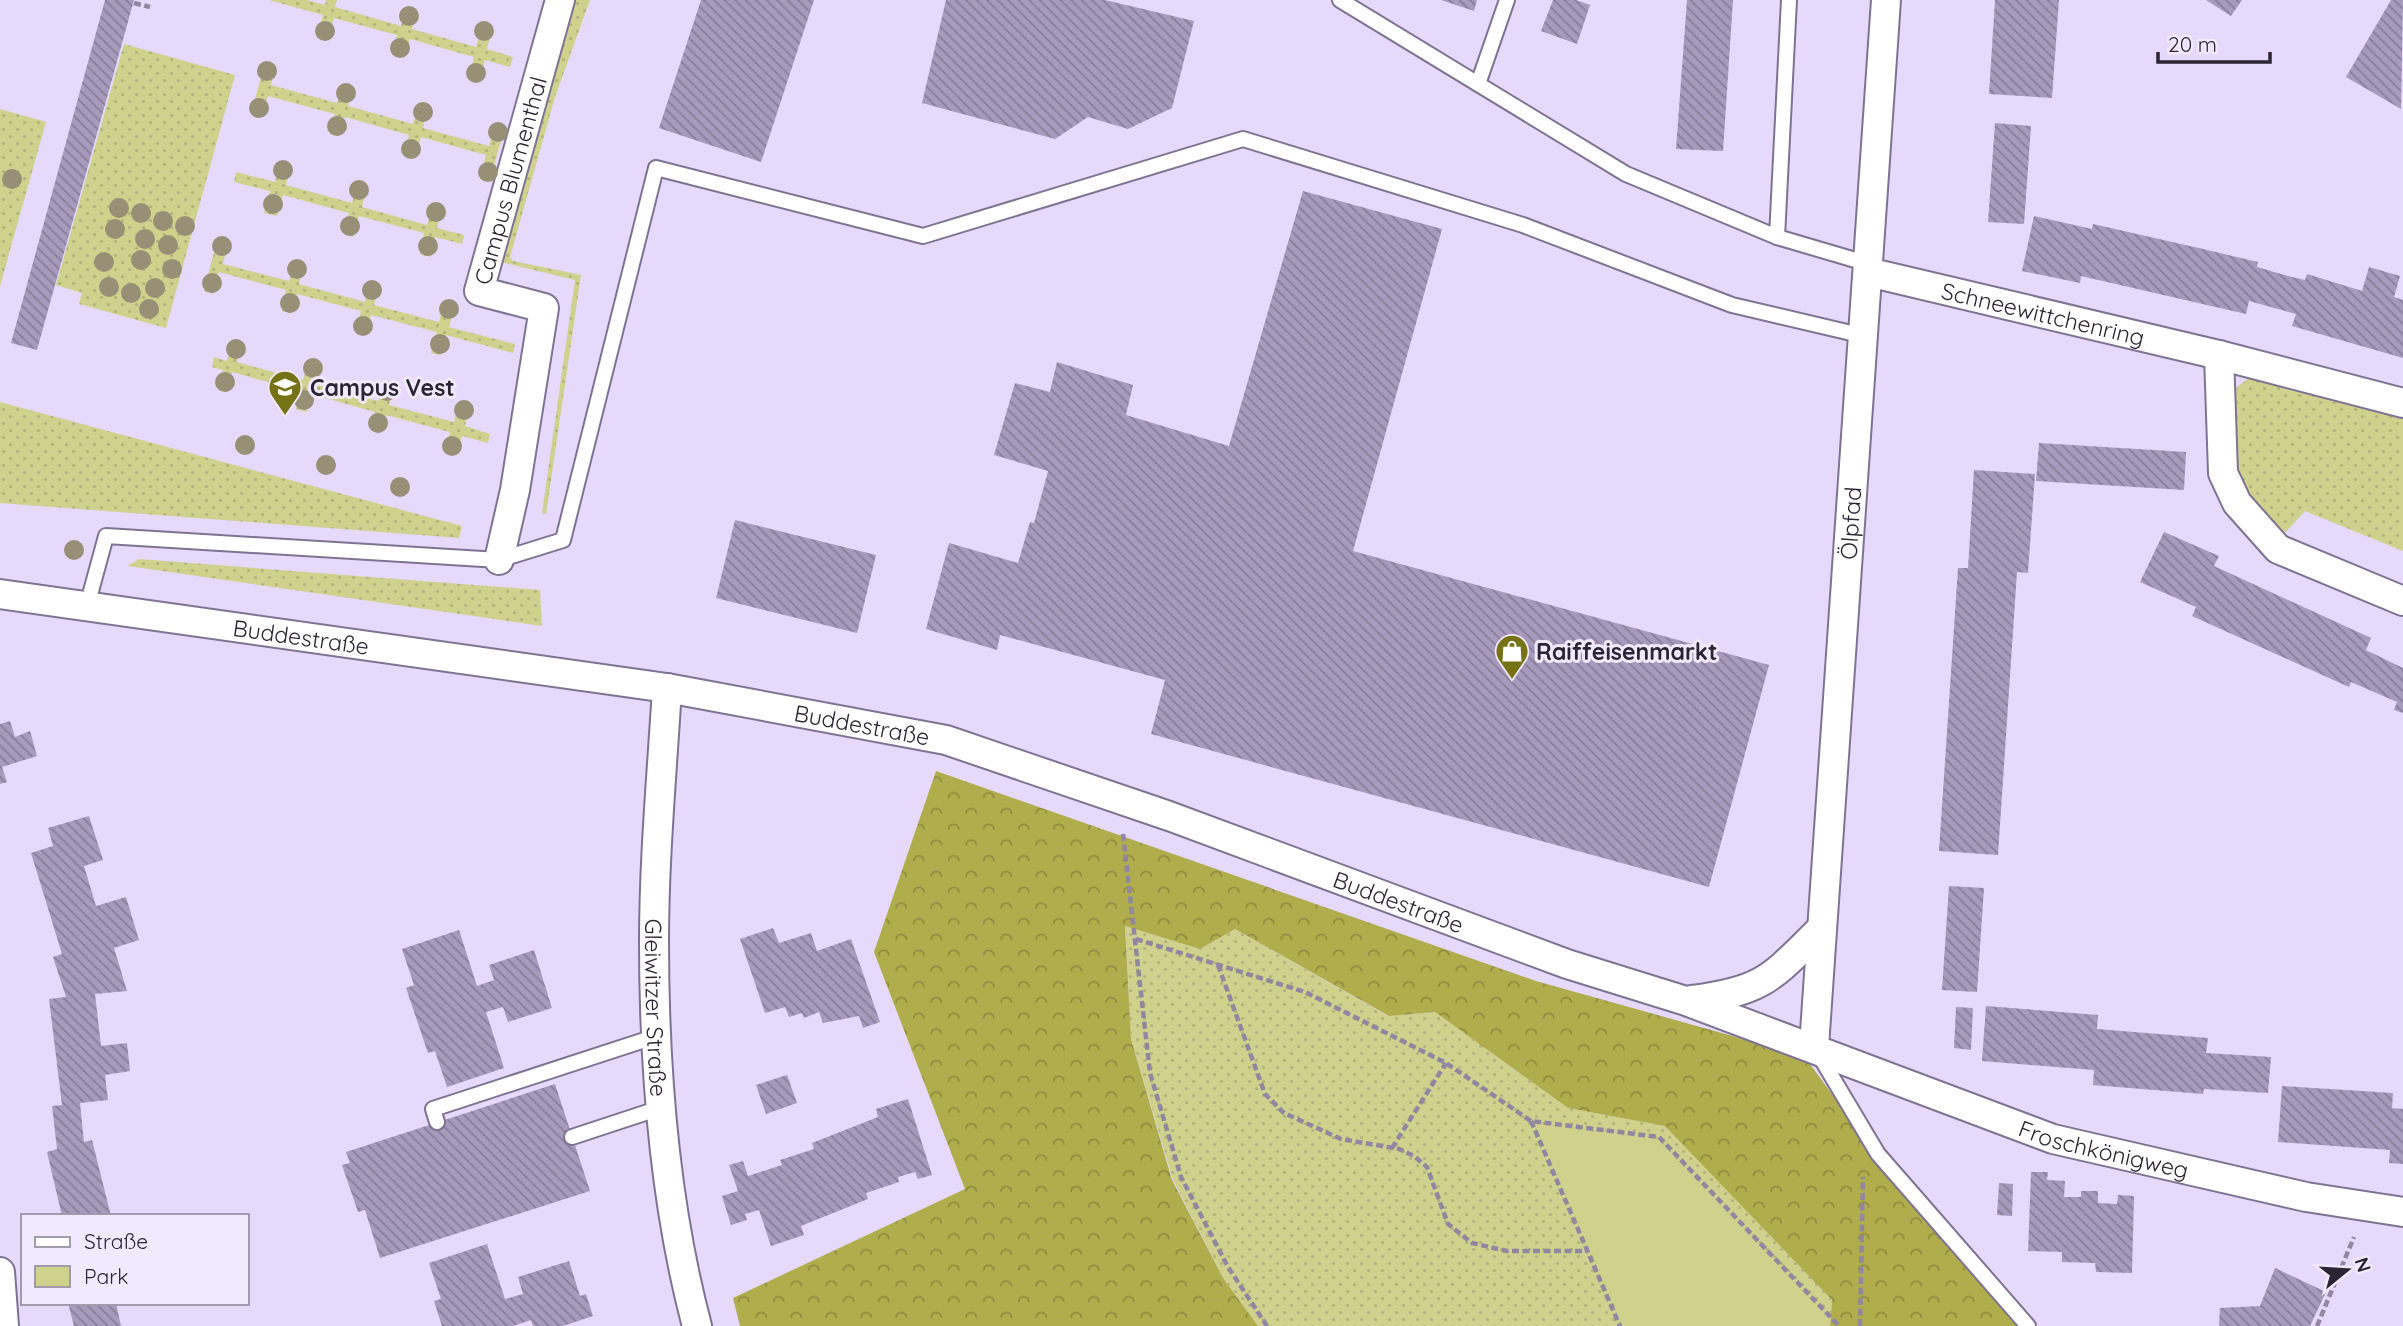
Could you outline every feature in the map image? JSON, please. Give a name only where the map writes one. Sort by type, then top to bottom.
[{"type":"street","name":"Campus Blumenthal","points":[[499,560],[515,490],[544,308],[479,291],[560,0]]},
{"type":"street","name":"Ölpfad","points":[[1814,1047],[1886,0]]},
{"type":"street","name":"Schneewittchenring","points":[[1869,268],[2403,403]]},
{"type":"street","points":[[2219,355],[2222,473],[2237,503],[2278,550],[2403,601]]},
{"type":"street","name":"Buddestraße","points":[[0,594],[667,688],[946,740],[1119,799],[1567,964],[1686,1001],[1814,1047]]},
{"type":"street","name":"Gleiwitzer Straße","points":[[667,688],[654,941],[661,1131],[697,1326]]},
{"type":"street","name":"Buddestraße","points":[[1686,1001],[1733,995],[1769,980],[1822,928]]},
{"type":"street","name":"Froschkönigweg","points":[[1814,1047],[2053,1139],[2306,1197],[2403,1212]]},
{"type":"street","points":[[0,1272],[4,1326]]},
{"type":"lane","points":[[1340,0],[1626,174],[1777,237],[1869,268]]},
{"type":"lane","points":[[1478,84],[1507,0]]},
{"type":"lane","points":[[1777,237],[1789,0]]},
{"type":"lane","points":[[87,606],[106,536],[499,560],[563,540],[656,169],[923,236],[1243,139],[1523,225],[1732,305],[1864,336]]},
{"type":"lane","points":[[437,1122],[433,1108],[657,1036]]},
{"type":"lane","points":[[1814,1047],[1878,1154],[2028,1326]]},
{"type":"lane","points":[[572,1137],[660,1108]]},
{"type":"path","points":[[134,3],[150,7]]},
{"type":"path","points":[[1119,799],[1150,1073],[1181,1177],[1228,1267],[1267,1326]]},
{"type":"path","points":[[1136,939],[1305,992],[1446,1063],[1531,1121],[1659,1137],[1839,1326]]},
{"type":"path","points":[[1217,964],[1265,1094],[1284,1113],[1341,1139],[1392,1148],[1414,1156],[1427,1167],[1448,1224],[1472,1243],[1507,1251],[1587,1251]]},
{"type":"path","points":[[1392,1148],[1446,1063]]},
{"type":"path","points":[[1531,1121],[1620,1326]]},
{"type":"path","points":[[1860,1326],[1863,1177],[1878,1154]]},
{"type":"path","points":[[2317,1326],[2354,1238],[2357,1205]]},
{"type":"green space","points":[[269,0],[307,0],[325,5],[326,0],[337,0],[335,7],[401,26],[407,6],[417,9],[412,29],[476,47],[482,26],[492,29],[487,49],[513,57],[510,67],[485,60],[480,79],[469,76],[474,57],[410,39],[404,58],[392,55],[397,35],[334,18],[328,37],[317,34],[323,15]]},
{"type":"green space","points":[[573,0],[590,0],[555,97],[510,257],[513,261],[581,275],[546,514],[542,513],[575,280],[501,262]]},
{"type":"green space","points":[[124,44],[235,75],[166,328],[79,304],[82,293],[56,285]]},
{"type":"green space","points":[[265,63],[276,65],[271,85],[337,103],[343,84],[353,87],[348,106],[413,124],[419,104],[428,107],[423,128],[489,146],[495,124],[505,126],[490,181],[480,179],[486,155],[421,137],[415,157],[405,155],[409,135],[345,117],[339,136],[330,134],[335,114],[268,96],[262,117],[251,113]]},
{"type":"green space","points":[[0,109],[46,122],[0,286]]},
{"type":"green space","points":[[280,162],[291,165],[286,185],[352,203],[357,184],[367,186],[362,207],[427,225],[433,204],[442,207],[437,228],[464,235],[462,244],[435,237],[430,257],[420,254],[424,233],[359,216],[353,237],[344,234],[349,213],[283,195],[277,216],[264,213],[270,191],[234,182],[236,172],[275,182]]},
{"type":"green space","points":[[217,241],[228,244],[223,264],[289,281],[294,262],[303,264],[299,284],[365,302],[369,283],[379,286],[374,305],[439,322],[444,302],[455,305],[449,327],[515,344],[513,353],[446,335],[441,355],[431,353],[437,332],[371,315],[366,334],[356,332],[361,311],[297,294],[291,313],[282,311],[286,290],[219,272],[213,294],[204,291]]},
{"type":"green space","points":[[232,341],[242,344],[237,362],[303,380],[309,360],[319,363],[314,384],[378,401],[383,382],[394,384],[389,405],[454,422],[459,402],[470,405],[465,426],[490,434],[488,443],[462,436],[457,455],[446,452],[450,432],[386,415],[380,433],[371,430],[375,412],[311,394],[306,412],[296,409],[300,391],[232,372],[227,392],[218,389],[223,370],[212,367],[214,357],[227,361]]},
{"type":"green space","points":[[2256,373],[2403,415],[2403,551],[2305,511],[2285,533],[2267,525],[2254,512],[2239,477],[2234,435],[2234,398],[2237,387]]},
{"type":"green space","points":[[0,402],[462,526],[459,538],[0,503]]},
{"type":"green space","points":[[139,559],[540,590],[542,626],[128,566]]},
{"type":"green space","points":[[936,771],[1536,981],[1804,1056],[1887,1169],[2021,1326],[1830,1326],[1832,1300],[1665,1126],[1568,1108],[1435,1012],[1389,1016],[1235,929],[1200,949],[1125,926],[1131,1039],[1172,1180],[1223,1278],[1258,1326],[740,1326],[733,1298],[965,1189],[874,952]]},
{"type":"green space","points":[[1125,926],[1200,949],[1235,929],[1388,1016],[1435,1012],[1568,1108],[1666,1126],[1832,1300],[1830,1326],[1258,1326],[1223,1278],[1173,1180],[1131,1039]]},
{"type":"green space","points":[[1535,1125],[1658,1139],[1827,1320],[1826,1326],[1624,1326]]},
{"type":"building","points":[[105,0],[134,0],[37,350],[11,343]]},
{"type":"building","points":[[701,0],[814,0],[761,162],[659,128]]},
{"type":"building","points":[[946,0],[1105,0],[1194,21],[1172,108],[1128,129],[1088,117],[1055,139],[922,103]]},
{"type":"building","points":[[1441,0],[1477,0],[1474,11]]},
{"type":"building","points":[[1553,0],[1576,0],[1590,5],[1577,44],[1541,31]]},
{"type":"building","points":[[1687,0],[1733,0],[1723,151],[1676,149]]},
{"type":"building","points":[[1995,0],[2059,0],[2052,98],[1989,94]]},
{"type":"building","points":[[2206,0],[2242,0],[2231,16]]},
{"type":"building","points":[[2391,0],[2403,0],[2401,109],[2346,77]]},
{"type":"building","points":[[1995,123],[2031,126],[2024,224],[1988,222]]},
{"type":"building","points":[[1303,191],[1442,229],[1353,551],[1769,665],[1709,887],[1151,734],[1165,680],[1000,635],[997,650],[926,629],[949,543],[1018,563],[1030,522],[1034,523],[1048,471],[994,455],[1015,383],[1050,392],[1057,362],[1133,385],[1126,415],[1229,446]]},
{"type":"building","points":[[2034,216],[2092,229],[2093,224],[2203,249],[2258,262],[2257,267],[2288,276],[2305,280],[2307,274],[2362,291],[2369,267],[2400,276],[2394,297],[2403,300],[2403,358],[2292,326],[2296,314],[2249,301],[2246,314],[2081,276],[2080,283],[2022,271]]},
{"type":"building","points":[[2039,443],[2186,452],[2184,490],[2036,481]]},
{"type":"building","points":[[1974,470],[2035,474],[2028,573],[2017,572],[1998,855],[1939,851],[1958,568],[1968,568]]},
{"type":"building","points":[[735,520],[876,555],[857,633],[716,598]]},
{"type":"building","points":[[2164,532],[2219,556],[2214,566],[2371,638],[2366,650],[2403,668],[2403,713],[2394,710],[2397,702],[2351,682],[2349,687],[2192,616],[2196,607],[2140,582]]},
{"type":"building","points":[[10,721],[15,737],[30,731],[37,756],[2,767],[7,782],[0,784],[0,724]]},
{"type":"building","points":[[89,816],[103,860],[84,866],[96,906],[126,897],[139,940],[114,948],[127,991],[95,994],[101,1046],[127,1043],[130,1071],[105,1075],[108,1100],[80,1103],[84,1142],[92,1140],[110,1214],[62,1214],[47,1152],[57,1149],[52,1106],[62,1105],[49,999],[66,997],[53,957],[62,954],[31,853],[53,846],[48,828]]},
{"type":"building","points":[[1949,886],[1984,888],[1977,992],[1942,990]]},
{"type":"building","points":[[773,928],[779,943],[811,933],[817,951],[851,939],[880,1022],[863,1028],[859,1016],[823,1023],[819,1012],[804,1018],[802,1013],[789,1017],[785,1007],[765,1013],[740,939]]},
{"type":"building","points":[[459,930],[477,986],[494,980],[489,965],[534,950],[552,1008],[508,1022],[503,1007],[486,1012],[504,1068],[447,1087],[435,1051],[428,1053],[406,988],[414,985],[402,949]]},
{"type":"building","points":[[1986,1006],[2098,1015],[2097,1029],[2208,1038],[2206,1053],[2271,1057],[2268,1093],[2204,1089],[2203,1094],[2093,1085],[2094,1070],[1982,1061]]},
{"type":"building","points":[[1956,1007],[1973,1008],[1971,1050],[1954,1048]]},
{"type":"building","points":[[787,1075],[797,1103],[766,1114],[756,1085]]},
{"type":"building","points":[[555,1084],[590,1191],[380,1258],[365,1210],[358,1212],[342,1165],[350,1163],[346,1152]]},
{"type":"building","points":[[2282,1086],[2393,1093],[2392,1108],[2403,1109],[2403,1164],[2389,1163],[2390,1150],[2278,1142]]},
{"type":"building","points":[[908,1099],[932,1175],[918,1179],[915,1172],[898,1177],[899,1182],[866,1193],[868,1199],[801,1226],[804,1235],[771,1246],[759,1210],[745,1214],[747,1220],[731,1225],[722,1196],[738,1191],[729,1165],[743,1161],[748,1176],[782,1165],[780,1160],[814,1149],[812,1143],[878,1117],[876,1109]]},
{"type":"building","points":[[2031,1172],[2048,1172],[2047,1180],[2065,1181],[2064,1197],[2081,1197],[2081,1191],[2098,1191],[2098,1203],[2117,1204],[2118,1195],[2134,1196],[2132,1273],[2096,1272],[2095,1263],[2062,1262],[2062,1252],[2028,1251]]},
{"type":"building","points":[[1999,1183],[2013,1184],[2012,1216],[1997,1215]]},
{"type":"building","points":[[487,1244],[505,1299],[523,1294],[518,1277],[569,1261],[580,1296],[586,1294],[593,1316],[563,1326],[533,1326],[531,1320],[513,1326],[442,1326],[434,1301],[441,1299],[429,1263]]},
{"type":"building","points":[[2275,1268],[2326,1292],[2310,1326],[2219,1326],[2220,1308],[2260,1306]]},
{"type":"building","points":[[69,1305],[116,1305],[121,1326],[74,1326]]},
{"type":"place","name":"Campus Vest","points":[[285,417]]},
{"type":"place","name":"Raiffeisenmarkt","points":[[1512,681]]}]
